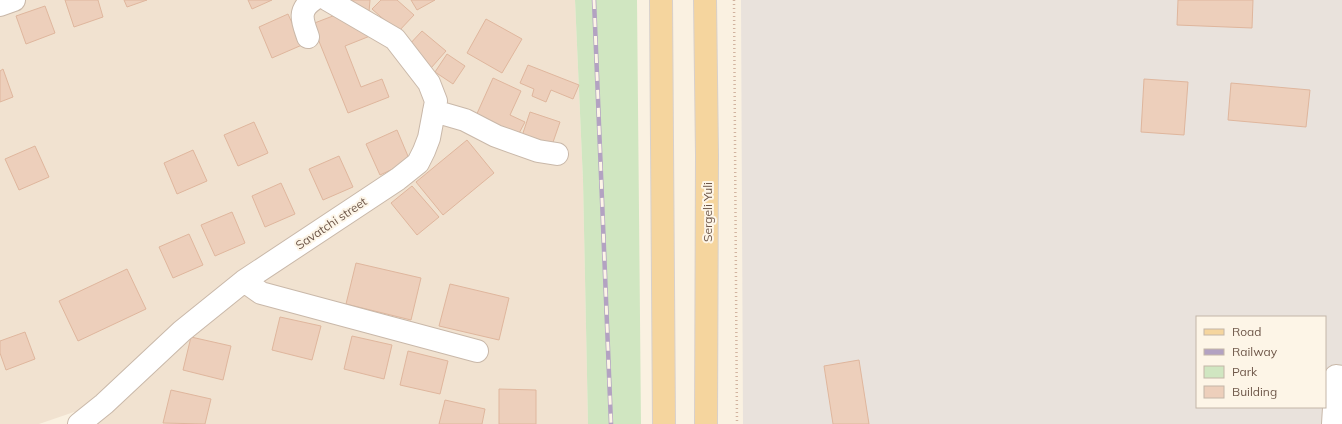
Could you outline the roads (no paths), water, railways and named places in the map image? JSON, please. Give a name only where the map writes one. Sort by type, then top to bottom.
[{"type":"main road","points":[[661,0],[664,424]]},
{"type":"main road","name":"Sergeli Yuli","points":[[705,0],[707,155],[706,424]]},
{"type":"street","points":[[0,5],[14,0]]},
{"type":"street","points":[[308,37],[302,22],[302,17],[305,7],[313,0]]},
{"type":"street","name":"Savatchi street","points":[[90,421],[104,404],[182,331],[244,281],[398,179],[418,163],[429,138],[436,101],[429,84],[395,39],[328,0]]},
{"type":"street","points":[[434,111],[465,120],[496,136],[538,151],[557,154]]},
{"type":"street","points":[[244,281],[261,293],[477,351]]},
{"type":"street","points":[[1333,424],[1336,376],[1342,377]]},
{"type":"railway","points":[[594,0],[611,424]]}]
